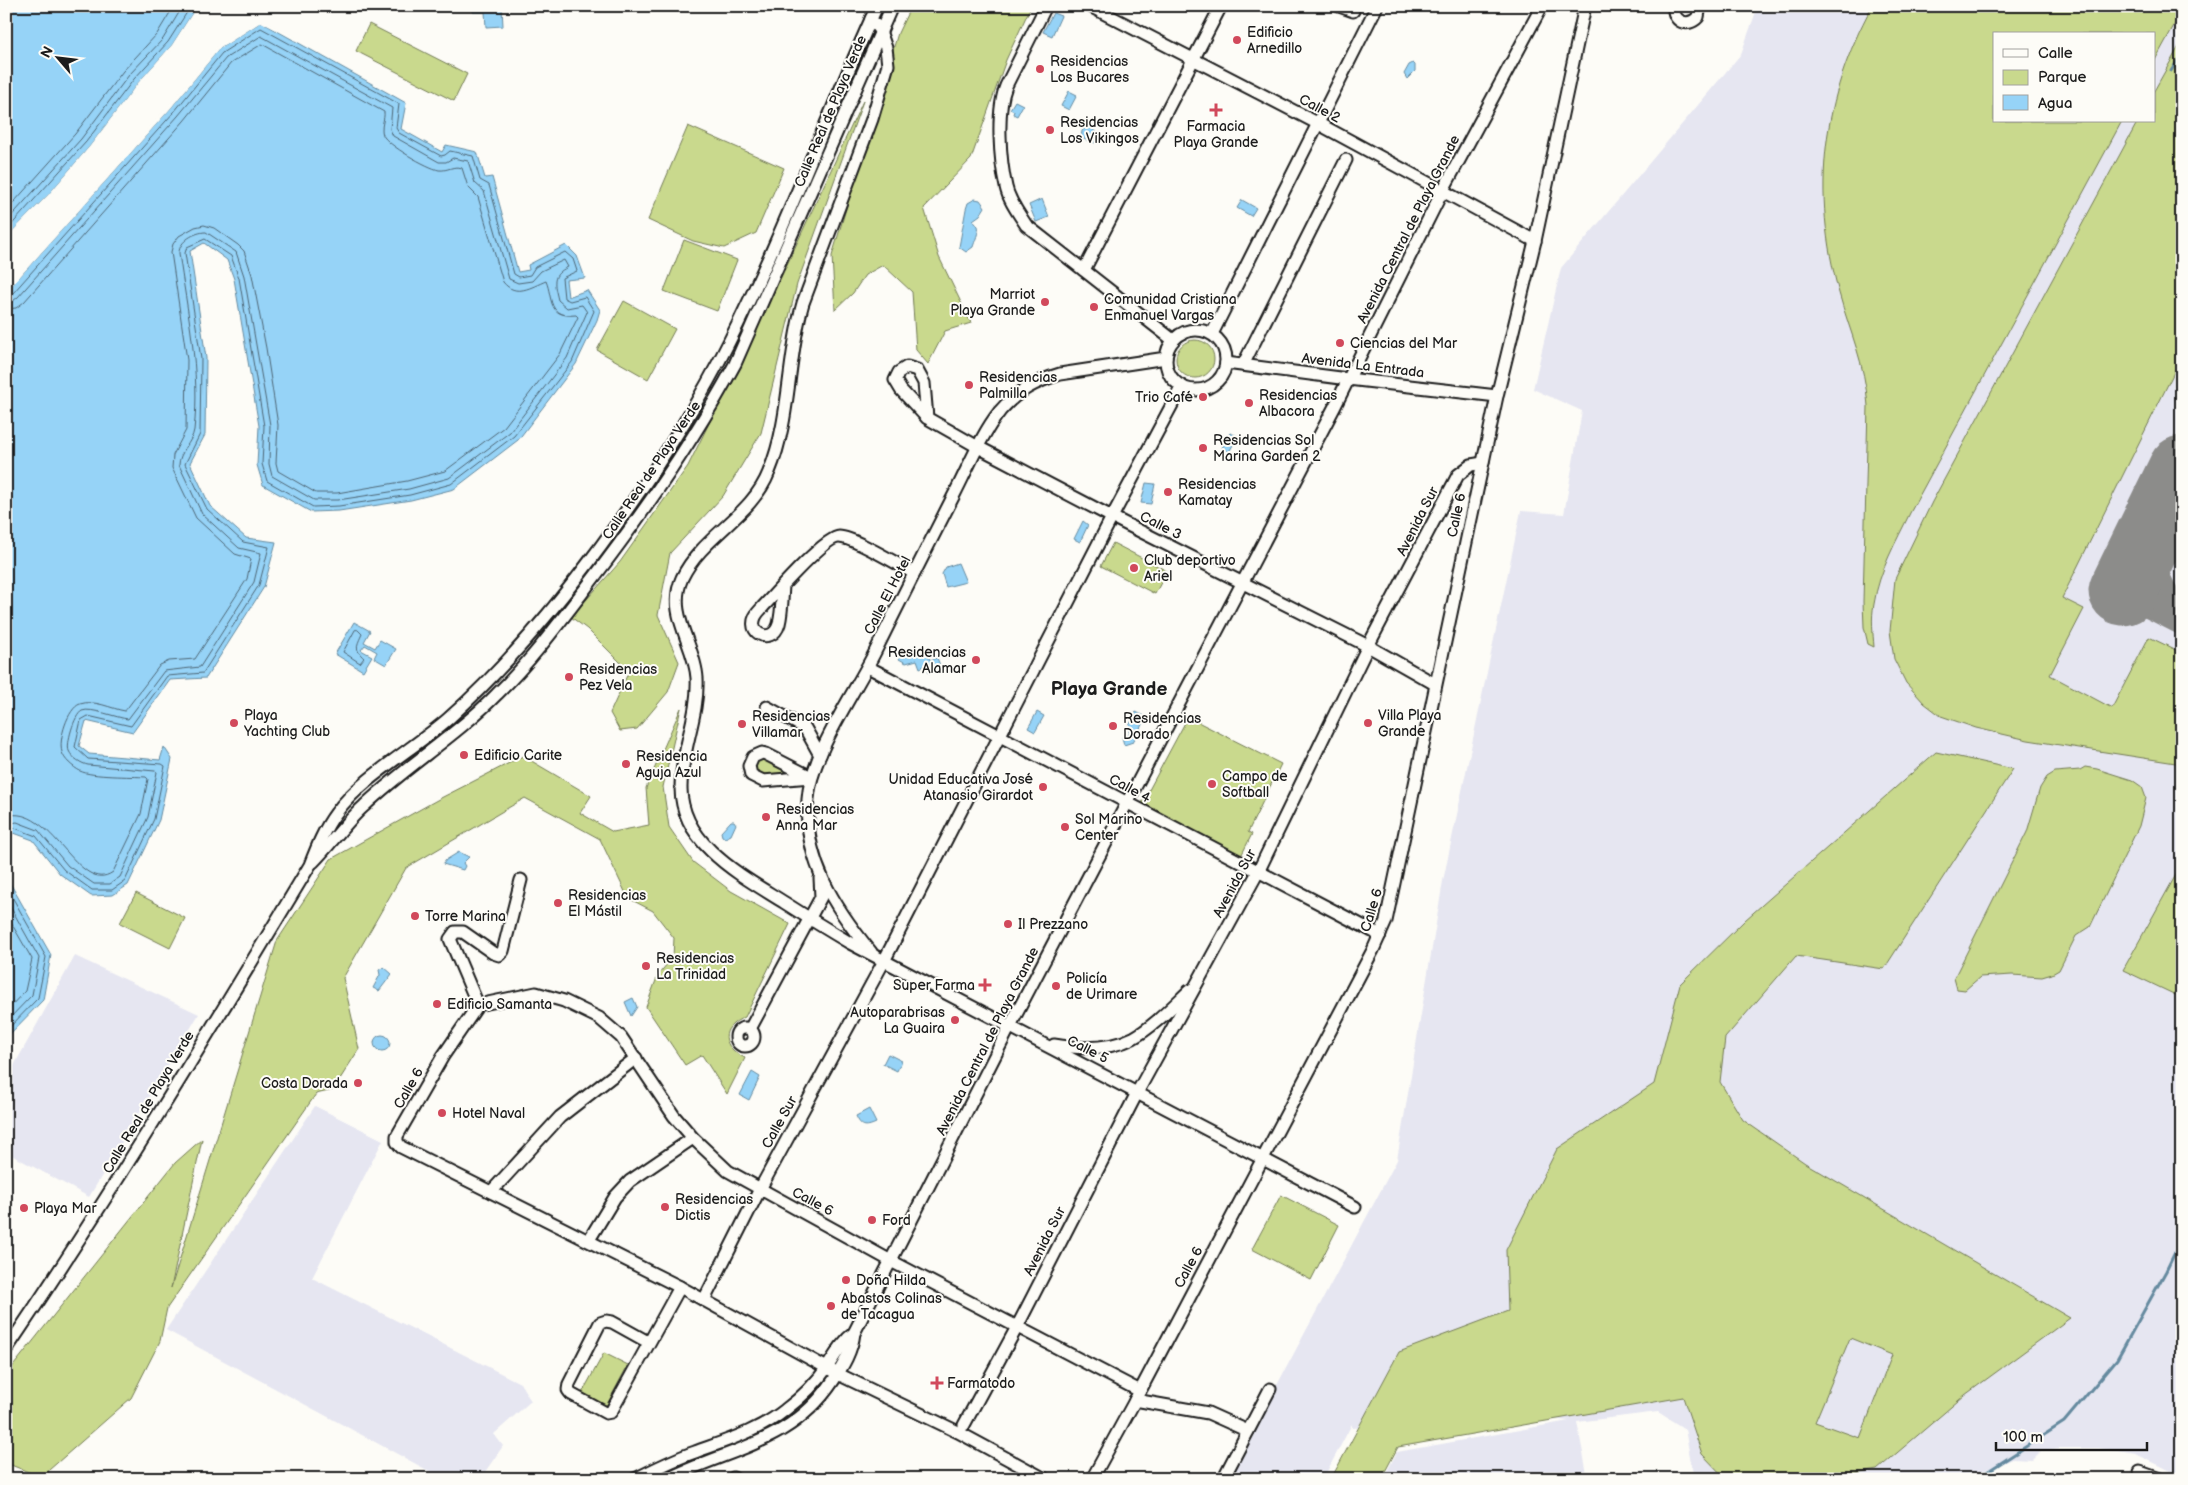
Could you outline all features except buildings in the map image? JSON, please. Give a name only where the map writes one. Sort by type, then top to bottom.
[{"type":"street","name":"Calle Real de Playa Verde","points":[[6,1350],[81,1239],[137,1151],[310,865],[322,835],[337,812],[355,792],[448,719],[545,618],[601,546],[669,446],[701,394],[756,285],[877,6]]},
{"type":"street","name":"Calle Real de Playa Verde","points":[[310,865],[329,847],[362,807],[465,724],[498,694],[556,628],[648,507],[714,402],[741,349],[892,6]]},
{"type":"street","points":[[1046,6],[1006,86],[1001,100],[1000,139],[1006,188],[1015,209],[1026,225],[1173,340]]},
{"type":"street","name":"Calle 2","points":[[1090,6],[1193,61],[1318,124],[1535,241]]},
{"type":"street","points":[[1084,270],[1221,6]]},
{"type":"street","points":[[1339,6],[1353,11]]},
{"type":"street","points":[[1212,334],[1377,6]]},
{"type":"street","name":"Avenida Central de Playa Grande","points":[[635,1479],[761,1425],[785,1411],[827,1368],[841,1357],[845,1340],[854,1333],[1010,1026],[1334,408],[1442,192],[1542,6]]},
{"type":"street","name":"Calle 6","points":[[491,1192],[401,1147],[397,1142],[397,1136],[443,1056],[478,1005],[536,993],[564,1001],[599,1018],[621,1037],[674,1116],[692,1138],[728,1172],[1017,1327],[1138,1395],[1386,921],[1497,396],[1535,241],[1585,6]]},
{"type":"street","points":[[1674,6],[1675,16],[1678,20],[1686,23],[1691,23],[1698,17],[1700,6]]},
{"type":"street","name":"Calle 5","points":[[872,19],[880,31],[886,48],[888,65],[846,192],[803,303],[796,334],[784,420],[769,474],[745,507],[696,556],[681,580],[677,608],[694,657],[697,687],[682,768],[681,790],[686,813],[700,838],[719,858],[807,919],[1355,1206]]},
{"type":"street","points":[[1243,365],[1346,160]]},
{"type":"street","points":[[804,174],[816,180]]},
{"type":"street","points":[[780,229],[792,236]]},
{"type":"street","points":[[756,285],[768,290]]},
{"type":"street","points":[[1191,330],[1202,330],[1212,334],[1220,341],[1225,351],[1226,363],[1223,372],[1218,380],[1210,386],[1191,390],[1182,386],[1170,374],[1166,358],[1173,340],[1181,333],[1191,330]]},
{"type":"street","points":[[728,343],[741,349]]},
{"type":"street","name":"Calle El Hotel","points":[[879,958],[840,912],[820,875],[811,850],[808,818],[811,777],[820,755],[868,666],[978,447],[1000,411],[1031,384],[1060,374],[1166,358]]},
{"type":"street","name":"Avenida La Entrada","points":[[1226,363],[1497,396]]},
{"type":"street","name":"Calle Sur","points":[[704,1300],[879,958],[1000,737],[1182,386]]},
{"type":"street","points":[[701,394],[714,402]]},
{"type":"street","name":"Calle 3","points":[[927,418],[1112,518],[1368,646],[1435,684]]},
{"type":"street","points":[[669,446],[683,454]]},
{"type":"street","name":"Avenida Sur","points":[[964,1425],[1017,1327],[1138,1092],[1258,872],[1368,646],[1458,476],[1471,465],[1483,462]]},
{"type":"street","points":[[635,497],[648,507]]},
{"type":"street","points":[[783,586],[826,542],[835,537],[848,539],[914,572]]},
{"type":"street","points":[[601,546],[612,555]]},
{"type":"street","points":[[545,618],[556,628]]},
{"type":"street","name":"Calle 4","points":[[868,666],[1380,935]]},
{"type":"street","points":[[767,707],[806,728],[820,755]]},
{"type":"street","points":[[762,753],[811,777],[759,780],[751,775],[749,766],[753,757],[762,753]]},
{"type":"street","points":[[750,1028],[807,919],[821,897],[820,875]]},
{"type":"street","points":[[478,1005],[450,939],[455,932],[463,932],[499,955],[503,951],[521,880]]},
{"type":"street","points":[[1044,1044],[1079,1049],[1116,1043],[1133,1038],[1196,986]]},
{"type":"street","points":[[636,1058],[560,1117],[491,1192],[680,1286],[838,1374],[958,1432],[1045,1479]]},
{"type":"street","points":[[588,1240],[615,1197],[630,1182],[692,1138]]},
{"type":"street","points":[[648,1342],[612,1322],[600,1323],[569,1384],[568,1390],[571,1394],[606,1413],[611,1412],[680,1286]]},
{"type":"street","points":[[668,1479],[776,1435],[789,1427],[816,1402],[838,1374],[841,1357]]},
{"type":"street","points":[[1223,1479],[1270,1389]]},
{"type":"street","points":[[1092,1479],[1138,1395],[1208,1413],[1248,1431]]},
{"type":"street","points":[[2140,1472],[2160,1479]]},
{"type":"shaded area","points":[[1758,6],[2182,6],[2182,1474],[2171,1471],[2136,1454],[2098,1448],[2058,1448],[2041,1451],[2032,1460],[2013,1459],[1963,1479],[1694,1479],[1685,1429],[1658,1412],[1577,1422],[1588,1479],[1383,1479],[1397,1452],[1569,1421],[1520,1416],[1352,1428],[1352,1424],[1323,1479],[1227,1479],[1397,1160],[1443,881],[1521,511],[1564,514],[1582,411],[1533,389],[1561,268],[1741,54]]},
{"type":"shaded area","points":[[75,956],[199,1014],[89,1197],[6,1152],[6,1080]]},
{"type":"shaded area","points":[[315,1106],[383,1140],[312,1278],[520,1383],[531,1401],[494,1434],[503,1446],[480,1479],[444,1479],[166,1330]]},
{"type":"green space","points":[[911,6],[1031,6],[1006,60],[971,159],[924,208],[939,257],[971,323],[945,331],[928,364],[916,350],[912,292],[883,265],[865,275],[853,293],[835,310],[832,256],[898,33]]},
{"type":"green space","points":[[1872,6],[2182,6],[2182,11],[2156,58],[2156,32],[1993,32],[1993,122],[2121,122],[1910,513],[1894,546],[1876,592],[1872,620],[1874,647],[1868,644],[1864,627],[1863,602],[1868,406],[1864,376],[1839,293],[1830,255],[1825,218],[1826,146],[1832,111],[1842,75],[1855,41]]},
{"type":"green space","points":[[369,24],[467,74],[454,101],[356,51]]},
{"type":"green space","points":[[2182,41],[2182,356],[2062,598],[2084,609],[2050,675],[2112,708],[2149,637],[2182,653],[2182,764],[2028,740],[1976,728],[1941,716],[1924,703],[1906,683],[1894,659],[1890,631],[1895,579],[1932,502],[2137,122],[2156,122],[2156,87]]},
{"type":"green space","points":[[863,101],[797,284],[761,433],[723,496],[670,553],[658,615],[679,662],[668,692],[637,729],[620,731],[610,713],[629,671],[587,629],[571,617],[620,562],[688,466],[784,271]]},
{"type":"green space","points":[[688,126],[784,168],[756,233],[724,248],[693,241],[648,220]]},
{"type":"green space","points":[[684,240],[737,260],[717,311],[664,291]]},
{"type":"green space","points":[[624,301],[675,329],[648,379],[597,350]]},
{"type":"green space","points":[[1195,340],[1209,345],[1214,359],[1209,373],[1195,378],[1181,373],[1176,359],[1181,345]]},
{"type":"green space","name":"Club deportivo Ariel","points":[[1113,543],[1167,571],[1155,594],[1101,566]]},
{"type":"green space","points":[[681,708],[663,787],[669,827],[693,862],[731,891],[790,924],[745,1017],[730,1026],[727,1032],[726,1038],[728,1043],[737,1054],[745,1058],[727,1094],[702,1055],[685,1065],[646,1007],[658,975],[673,957],[674,938],[653,911],[628,898],[600,839],[525,798],[406,868],[343,978],[359,1049],[333,1090],[316,1094],[167,1308],[160,1341],[131,1398],[49,1470],[46,1479],[6,1463],[6,1375],[175,1163],[202,1139],[171,1288],[277,941],[331,859],[437,800],[523,756],[591,796],[580,813],[613,832],[649,825],[646,788]]},
{"type":"green space","name":"Campo de Softball","points":[[1188,717],[1281,764],[1248,832],[1252,834],[1241,856],[1142,803]]},
{"type":"green space","points":[[1936,752],[2013,769],[1884,969],[1796,956],[1725,1038],[1720,1082],[1743,1120],[1805,1163],[2070,1318],[1965,1395],[1877,1470],[1826,1479],[1726,1479],[1702,1454],[1683,1397],[1398,1447],[1381,1479],[1331,1479],[1399,1352],[1508,1311],[1506,1250],[1557,1149],[1654,1084],[1680,984],[1745,920]],"holes":[[[1850,1338],[1892,1355],[1860,1438],[1815,1422]]]},
{"type":"green space","points":[[761,757],[788,768],[787,771],[765,778],[756,771],[755,765]]},
{"type":"green space","points":[[2085,767],[2132,780],[2142,787],[2146,798],[2139,826],[2090,927],[2076,936],[2059,970],[2052,974],[2042,977],[2012,975],[1980,977],[1965,990],[1957,989],[1954,978],[2027,832],[2040,788],[2047,777],[2055,772],[2080,770]]},
{"type":"green space","points":[[2182,864],[2182,998],[2123,970]]},
{"type":"green space","points":[[136,893],[185,918],[170,948],[120,923]]},
{"type":"green space","points":[[1281,1195],[1339,1225],[1311,1280],[1252,1249]]},
{"type":"green space","points":[[604,1353],[628,1365],[606,1406],[582,1393]]},
{"type":"water","points":[[6,6],[197,6],[172,45],[138,83],[90,146],[49,194],[6,238]]},
{"type":"water","points":[[473,6],[502,7],[503,26],[486,27],[485,12],[473,12]]},
{"type":"water","points":[[1053,13],[1061,16],[1052,36],[1043,32]]},
{"type":"water","points":[[261,22],[406,103],[401,129],[442,152],[446,145],[477,152],[485,178],[492,177],[518,272],[529,270],[528,265],[566,245],[577,256],[585,278],[566,280],[568,297],[587,290],[600,310],[576,364],[518,440],[454,489],[411,500],[339,511],[311,512],[263,485],[257,465],[259,426],[234,279],[227,260],[204,243],[190,251],[206,358],[205,435],[190,463],[210,506],[246,538],[276,542],[264,587],[206,678],[170,680],[133,732],[86,721],[79,746],[89,754],[160,760],[164,747],[172,759],[159,820],[128,885],[113,895],[91,896],[60,874],[33,840],[14,833],[6,840],[6,292],[170,109],[219,49]]},
{"type":"water","points":[[1413,63],[1415,71],[1407,79],[1404,74],[1409,65]]},
{"type":"water","points":[[1069,91],[1077,95],[1069,110],[1061,106]]},
{"type":"water","points":[[1015,101],[1023,105],[1017,116],[1010,109]]},
{"type":"water","points":[[1086,127],[1091,128],[1099,135],[1095,143],[1081,138],[1082,131]]},
{"type":"water","points":[[975,199],[980,200],[985,207],[980,215],[973,220],[978,226],[978,233],[973,247],[966,252],[959,247],[968,203]]},
{"type":"water","points":[[1042,199],[1049,217],[1036,222],[1029,205]]},
{"type":"water","points":[[1242,200],[1256,208],[1251,216],[1237,208]]},
{"type":"water","points":[[1230,433],[1238,436],[1229,452],[1222,448]]},
{"type":"water","points":[[1146,483],[1155,484],[1151,504],[1141,503]]},
{"type":"water","points":[[1083,521],[1088,525],[1080,542],[1074,539]]},
{"type":"water","points":[[958,563],[966,582],[946,587],[942,574],[946,567]]},
{"type":"water","points":[[354,622],[370,631],[364,642],[375,648],[380,640],[396,649],[386,665],[374,658],[377,652],[365,645],[361,650],[372,656],[363,671],[335,654]]},
{"type":"water","points":[[916,647],[919,655],[927,653],[930,660],[937,658],[942,670],[929,673],[927,665],[920,668],[917,660],[906,663],[899,659],[903,652]]},
{"type":"water","points":[[1037,712],[1044,716],[1035,732],[1028,728]]},
{"type":"water","points":[[1136,712],[1146,717],[1133,742],[1124,745],[1122,737],[1130,734],[1128,728]]},
{"type":"water","points":[[731,821],[734,821],[736,824],[731,835],[725,838],[721,832]]},
{"type":"water","points":[[459,852],[469,857],[463,863],[465,866],[463,870],[443,864],[446,860]]},
{"type":"water","points":[[6,876],[51,955],[43,1000],[6,1038]]},
{"type":"water","points":[[384,967],[392,974],[379,991],[373,988],[380,975],[379,970]]},
{"type":"water","points":[[633,998],[637,1007],[631,1016],[625,1002]]},
{"type":"water","points":[[379,1035],[385,1035],[390,1040],[388,1049],[379,1051],[374,1046],[374,1040]]},
{"type":"water","points":[[888,1054],[902,1061],[897,1071],[883,1064]]},
{"type":"water","points":[[752,1072],[760,1077],[749,1100],[740,1095]]},
{"type":"water","points":[[869,1109],[876,1123],[864,1126],[856,1116]]},
{"type":"pier","points":[[197,6],[199,7],[174,47],[140,84],[92,147],[51,195],[6,240],[90,146],[138,83],[172,45]]},
{"type":"pier","points":[[260,20],[295,37],[294,42],[294,39],[261,22],[219,49],[170,109],[6,292],[6,289],[168,107],[217,47]]},
{"type":"waterway","points":[[2171,71],[2182,54]]},
{"type":"waterway","points":[[1976,1479],[2064,1422],[2117,1359],[2166,1271],[2182,1238]]},
{"type":"taxiway","points":[[2169,496],[2182,489]]},
{"type":"taxiway","points":[[2149,538],[2151,560],[2158,580],[2168,598],[2182,615]]},
{"type":"taxiway","points":[[2123,591],[2182,621]]},
{"type":"runway","points":[[2123,591],[2182,470]]},
{"type":"place","name":"Edificio Arnedillo","points":[[1237,40]]},
{"type":"place","name":"Residencias Los Bucares","points":[[1040,69]]},
{"type":"place","name":"Farmacia Playa Grande","points":[[1216,110]]},
{"type":"place","name":"Residencias Los Vikingos","points":[[1050,130]]},
{"type":"place","name":"Marriot Playa Grande","points":[[1045,302]]},
{"type":"place","name":"Comunidad Cristiana Enmanuel Vargas","points":[[1094,307]]},
{"type":"place","name":"Ciencias del Mar","points":[[1340,343]]},
{"type":"place","name":"Residencias Palmilla","points":[[969,385]]},
{"type":"place","name":"Trio Café","points":[[1203,397]]},
{"type":"place","name":"Residencias Albacora","points":[[1249,403]]},
{"type":"place","name":"Residencias Sol Marina Garden 2","points":[[1203,448]]},
{"type":"place","name":"Residencias Kamatay","points":[[1168,492]]},
{"type":"place","name":"Club deportivo Ariel","points":[[1134,568]]},
{"type":"place","name":"Residencias Alamar","points":[[976,660]]},
{"type":"place","name":"Residencias Pez Vela","points":[[569,677]]},
{"type":"place","name":"Playa Yachting Club","points":[[234,723]]},
{"type":"place","name":"Villa Playa Grande","points":[[1368,723]]},
{"type":"place","name":"Residencias Villamar","points":[[742,724]]},
{"type":"place","name":"Residencias Dorado","points":[[1113,726]]},
{"type":"place","name":"Edificio Carite","points":[[464,755]]},
{"type":"place","name":"Residencia Aguja Azul","points":[[626,764]]},
{"type":"place","name":"Campo de Softball","points":[[1212,784]]},
{"type":"place","name":"Unidad Educativa José Atanasio Girardot","points":[[1043,787]]},
{"type":"place","name":"Residencias Anna Mar","points":[[766,817]]},
{"type":"place","name":"Sol Marino Center","points":[[1065,827]]},
{"type":"place","name":"Residencias El Mástil","points":[[558,903]]},
{"type":"place","name":"Torre Marina","points":[[415,916]]},
{"type":"place","name":"Il Prezzano","points":[[1008,924]]},
{"type":"place","name":"Residencias La Trinidad","points":[[646,966]]},
{"type":"place","name":"Super Farma","points":[[985,985]]},
{"type":"place","name":"Policía de Urimare","points":[[1056,986]]},
{"type":"place","name":"Edificio Samanta","points":[[437,1004]]},
{"type":"place","name":"Autoparabrisas La Guaira","points":[[955,1020]]},
{"type":"place","name":"Costa Dorada","points":[[358,1083]]},
{"type":"place","name":"Hotel Naval","points":[[442,1113]]},
{"type":"place","name":"Residencias Dictis","points":[[665,1207]]},
{"type":"place","name":"Playa Mar","points":[[24,1208]]},
{"type":"place","name":"Ford","points":[[872,1220]]},
{"type":"place","name":"Doña Hilda","points":[[846,1280]]},
{"type":"place","name":"Abastos Colinas de Tacagua","points":[[831,1306]]},
{"type":"place","name":"Farmatodo","points":[[937,1383]]},
{"type":"district","name":"Playa Grande","points":[[1109,688]]}]
